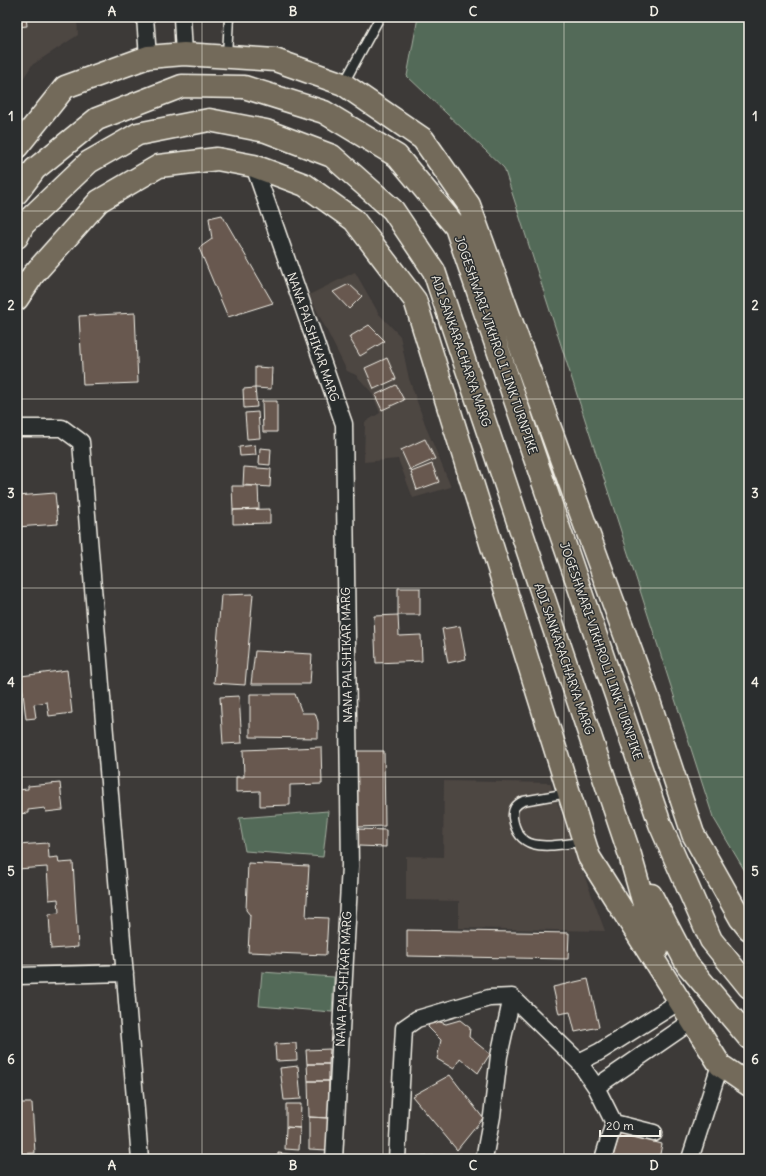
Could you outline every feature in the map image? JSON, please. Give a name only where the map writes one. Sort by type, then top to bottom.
[{"type":"main road","points":[[17,147],[65,87],[148,57],[184,54],[275,60],[343,84],[424,139],[469,205],[648,698],[693,834],[741,919],[749,929]]},
{"type":"main road","name":"JOGESHWARI-VIKHROLI LINK TURNPIKE","points":[[17,193],[35,169],[97,119],[182,86],[244,87],[324,112],[397,156],[456,227],[660,824],[711,940],[749,987]]},
{"type":"main road","name":"ADI SANKARACHARYA MARG","points":[[17,237],[23,225],[89,162],[138,134],[209,120],[266,131],[332,156],[394,210],[434,271],[630,855]]},
{"type":"main road","points":[[17,299],[33,275],[99,201],[159,166],[217,159],[254,166],[305,185],[354,220],[415,300],[589,857],[720,1065],[749,1085]]},
{"type":"main road","points":[[669,844],[726,893]]},
{"type":"main road","points":[[630,855],[663,973]]},
{"type":"main road","points":[[630,855],[687,964],[749,1038]]},
{"type":"street","points":[[145,17],[148,57]]},
{"type":"street","points":[[182,17],[184,54]]},
{"type":"street","name":"NANA PALSHIKAR MARG","points":[[254,166],[344,424],[350,866],[334,1159]]},
{"type":"street","points":[[17,428],[62,428],[81,442],[140,1159]]},
{"type":"street","points":[[17,976],[125,973]]},
{"type":"street","points":[[484,1159],[492,1116],[499,1056],[512,997]]},
{"type":"street","points":[[397,1159],[404,1028],[416,1018],[489,998],[512,997],[579,1062],[596,1087],[614,1123],[603,1159]]},
{"type":"street","points":[[579,1062],[599,1052],[680,1001]]},
{"type":"street","points":[[596,1087],[692,1021]]},
{"type":"street","points":[[690,1159],[720,1065]]},
{"type":"street","points":[[614,1123],[654,1133]]},
{"type":"lane","points":[[227,57],[229,17]]},
{"type":"lane","points":[[343,84],[380,17]]},
{"type":"lane","points":[[569,793],[523,801],[517,804],[513,808],[512,814],[514,826],[521,840],[533,844],[544,846],[584,842]]},
{"type":"shaded area","points":[[17,17],[77,17],[78,35],[32,65],[17,88]]},
{"type":"shaded area","points":[[355,272],[379,314],[400,336],[409,379],[428,432],[451,487],[413,498],[398,459],[364,462],[365,422],[380,413],[372,393],[356,375],[347,371],[309,295]]},
{"type":"shaded area","points":[[444,781],[550,783],[605,931],[459,928],[459,901],[406,900],[406,856],[443,857]]},
{"type":"green space","points":[[418,17],[749,17],[749,878],[713,817],[504,168],[407,76]]},
{"type":"green space","points":[[328,811],[323,857],[245,851],[239,818]]},
{"type":"green space","points":[[262,972],[334,977],[332,1012],[259,1006]]},
{"type":"building","points":[[17,17],[26,17],[27,26],[17,27]]},
{"type":"building","points":[[222,215],[273,303],[228,317],[199,248],[212,239],[209,218]]},
{"type":"building","points":[[349,284],[362,296],[349,309],[333,292]]},
{"type":"building","points":[[135,313],[138,383],[83,385],[79,316]]},
{"type":"building","points":[[369,325],[385,341],[360,356],[349,337]]},
{"type":"building","points":[[387,358],[396,379],[374,389],[365,368]]},
{"type":"building","points":[[255,367],[272,368],[271,389],[255,388]]},
{"type":"building","points":[[396,385],[404,400],[382,410],[375,395]]},
{"type":"building","points":[[255,388],[257,407],[244,408],[243,389]]},
{"type":"building","points":[[262,401],[277,401],[277,432],[263,432]]},
{"type":"building","points":[[258,412],[260,438],[247,439],[245,413]]},
{"type":"building","points":[[425,439],[435,459],[410,470],[401,450]]},
{"type":"building","points":[[255,445],[256,455],[240,456],[239,447]]},
{"type":"building","points":[[260,448],[271,449],[270,465],[259,464]]},
{"type":"building","points":[[432,464],[439,482],[417,490],[411,472]]},
{"type":"building","points":[[244,467],[271,469],[270,487],[243,485]]},
{"type":"building","points":[[232,486],[258,486],[259,509],[233,510]]},
{"type":"building","points":[[55,493],[58,524],[17,527],[17,496]]},
{"type":"building","points":[[270,509],[270,523],[233,524],[233,510]]},
{"type":"building","points":[[398,588],[420,588],[420,615],[398,615]]},
{"type":"building","points":[[253,594],[245,685],[214,683],[221,595]]},
{"type":"building","points":[[398,615],[399,636],[421,635],[422,661],[376,663],[374,616]]},
{"type":"building","points":[[460,626],[466,659],[448,663],[442,629]]},
{"type":"building","points":[[255,651],[312,654],[310,684],[251,684]]},
{"type":"building","points":[[67,670],[72,713],[49,716],[47,702],[34,704],[36,718],[26,719],[21,676]]},
{"type":"building","points":[[250,694],[295,694],[302,713],[315,713],[318,722],[318,738],[250,737]]},
{"type":"building","points":[[239,696],[242,743],[223,744],[220,697]]},
{"type":"building","points":[[321,747],[322,784],[290,785],[290,805],[260,806],[260,791],[236,792],[236,777],[244,777],[243,750]]},
{"type":"building","points":[[356,751],[384,751],[385,826],[358,827]]},
{"type":"building","points":[[60,783],[63,810],[46,812],[45,808],[28,810],[28,813],[17,814],[17,790],[28,789],[28,786]]},
{"type":"building","points":[[358,829],[386,830],[386,847],[358,846]]},
{"type":"building","points":[[48,843],[49,858],[58,857],[59,863],[73,862],[78,947],[51,949],[49,914],[59,913],[58,899],[49,900],[47,867],[17,869],[17,845]]},
{"type":"building","points":[[248,863],[309,866],[306,917],[328,918],[326,955],[248,952],[250,915],[246,910]]},
{"type":"building","points":[[407,930],[569,933],[568,959],[407,956]]},
{"type":"building","points":[[588,979],[599,1027],[575,1032],[570,1012],[559,1014],[553,987]]},
{"type":"building","points":[[431,1019],[446,1024],[460,1020],[470,1028],[469,1037],[490,1054],[478,1073],[460,1058],[454,1069],[437,1059],[441,1040],[428,1027]]},
{"type":"building","points":[[296,1043],[297,1060],[276,1061],[275,1044]]},
{"type":"building","points":[[330,1049],[329,1064],[307,1064],[306,1050]]},
{"type":"building","points":[[307,1064],[329,1064],[329,1081],[308,1081]]},
{"type":"building","points":[[298,1066],[301,1099],[284,1100],[280,1068]]},
{"type":"building","points":[[450,1075],[483,1118],[457,1150],[412,1096]]},
{"type":"building","points":[[308,1081],[329,1081],[328,1118],[309,1117]]},
{"type":"building","points":[[17,1103],[32,1103],[35,1153],[17,1154]]},
{"type":"building","points":[[286,1104],[301,1104],[300,1128],[286,1127]]},
{"type":"building","points":[[309,1117],[328,1118],[327,1150],[309,1149]]},
{"type":"building","points":[[286,1127],[300,1128],[299,1150],[285,1149]]},
{"type":"building","points":[[620,1133],[662,1144],[659,1159],[612,1159]]},
{"type":"building","points":[[278,1153],[296,1155],[296,1159],[278,1159]]},
{"type":"building","points":[[462,1154],[462,1159],[418,1159],[418,1157]]},
{"type":"building","points":[[307,1156],[326,1158],[307,1159]]}]
